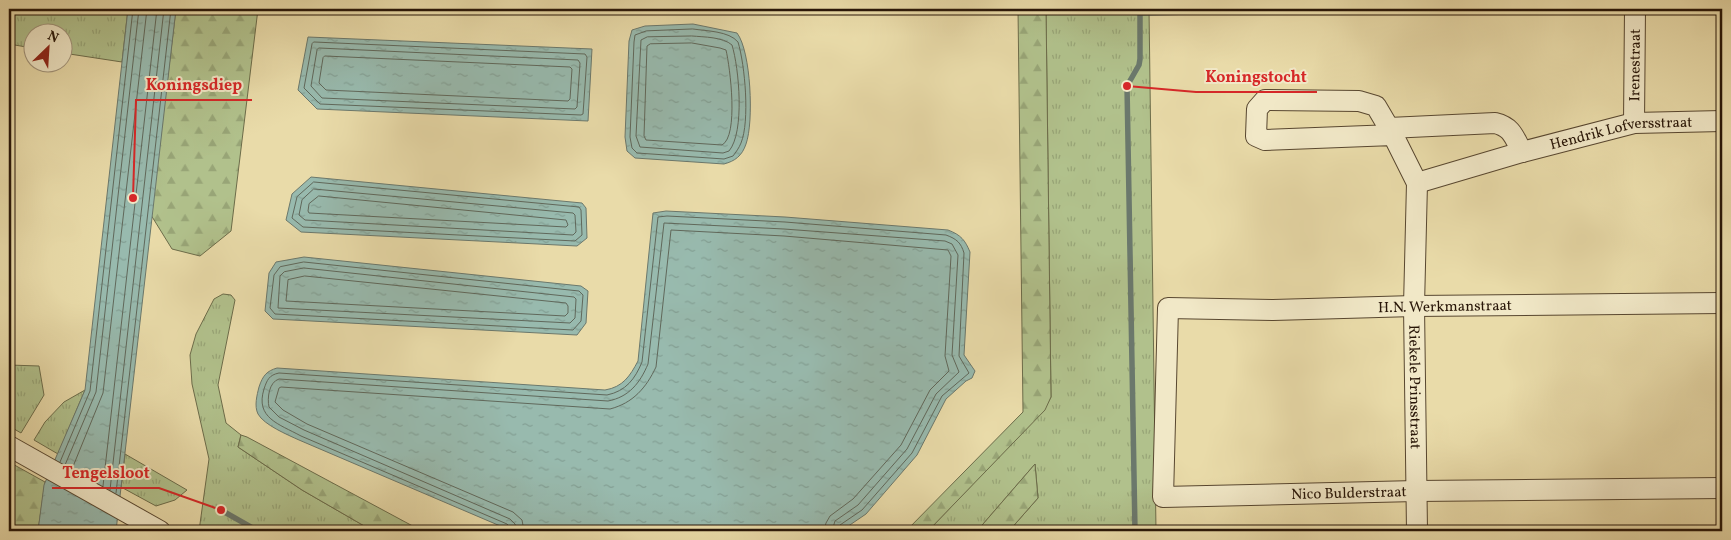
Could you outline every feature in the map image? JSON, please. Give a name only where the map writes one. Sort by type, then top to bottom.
[{"type":"street","name":"Irenestraat","points":[[1634,123],[1635,9]]},
{"type":"street","points":[[1417,183],[1391,132],[1376,106],[1359,100],[1265,100],[1257,109],[1256,136],[1265,140],[1391,132],[1495,123],[1506,126],[1514,136],[1522,152]]},
{"type":"street","name":"Hendrik Lofversstraat","points":[[1417,183],[1522,152],[1634,123],[1722,121]]},
{"type":"street","name":"Riekele Prinsstraat","points":[[1417,183],[1414,306],[1417,531]]},
{"type":"street","name":"H.N. Werkmanstraat","points":[[1168,308],[1273,310],[1414,306],[1722,303]]},
{"type":"street","name":"Nico Bulderstraat","points":[[1168,308],[1163,497],[1416,491],[1722,488]]},
{"type":"street","points":[[9,446],[160,531]]},
{"type":"green space","points":[[9,9],[128,9],[122,62],[72,54],[72,22],[22,22],[22,46],[9,44]]},
{"type":"green space","points":[[176,9],[258,9],[231,231],[200,256],[172,249],[151,215]]},
{"type":"green space","points":[[1018,9],[1046,9],[1051,397],[1045,410],[928,531],[906,531],[1023,412]]},
{"type":"green space","points":[[1046,9],[1149,9],[1156,531],[1009,531],[1038,498],[1035,464],[977,531],[928,531],[1044,410],[1051,397]]},
{"type":"green space","points":[[223,294],[231,295],[235,300],[218,385],[226,423],[241,435],[238,447],[302,490],[373,531],[199,531],[209,459],[192,384],[190,355],[196,334],[214,299]]},
{"type":"green space","points":[[9,365],[39,366],[44,395],[21,433],[9,426]]},
{"type":"green space","points":[[85,390],[58,454],[34,440],[45,422],[64,402]]},
{"type":"green space","points":[[241,435],[422,531],[373,531],[302,490],[238,447]]},
{"type":"green space","points":[[125,454],[187,490],[175,500],[156,506],[121,487]]},
{"type":"green space","points":[[9,462],[45,482],[38,531],[9,531]]},
{"type":"green space","points":[[1035,464],[1038,498],[1009,531],[977,531]]},
{"type":"water","points":[[128,9],[176,9],[116,531],[38,531],[44,485],[85,390]]},
{"type":"water","points":[[693,24],[737,33],[742,42],[750,87],[750,120],[746,144],[738,157],[724,164],[635,158],[627,151],[625,137],[629,41],[632,30],[645,26]]},
{"type":"water","points":[[308,37],[592,49],[588,121],[317,109],[298,90]]},
{"type":"water","points":[[311,177],[582,203],[586,208],[587,238],[577,246],[301,232],[286,220],[292,194]]},
{"type":"water","points":[[666,211],[785,217],[948,230],[962,238],[966,244],[970,252],[964,355],[975,371],[972,378],[946,399],[917,455],[866,514],[841,531],[512,531],[289,435],[271,426],[258,414],[256,401],[258,390],[266,374],[277,368],[611,389],[629,376],[638,361],[653,213]]},
{"type":"water","points":[[304,257],[581,286],[588,291],[586,323],[577,335],[273,319],[265,311],[269,273],[276,262]]},
{"type":"waterway","points":[[1140,9],[1140,13],[1356,9]]},
{"type":"waterway","points":[[1135,531],[1127,86],[1139,65],[1140,13]]},
{"type":"waterway","points":[[221,510],[258,531]]},
{"type":"place","name":"Koningstocht","points":[[1127,86]]},
{"type":"place","name":"Koningsdiep","points":[[133,198]]},
{"type":"place","name":"Tengelsloot","points":[[221,510]]}]
